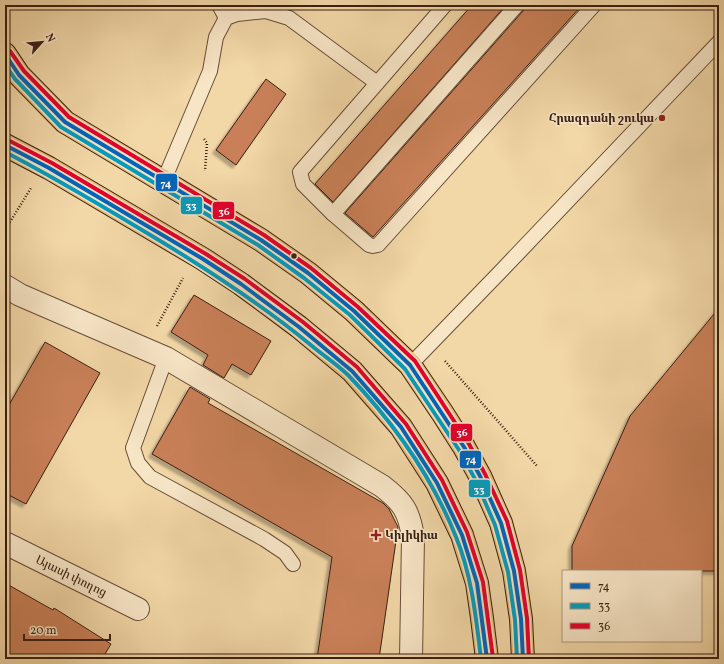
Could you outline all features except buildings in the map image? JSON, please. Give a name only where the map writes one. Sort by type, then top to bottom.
[{"type":"main road","points":[[5,54],[20,75],[65,122],[164,180],[261,240],[308,273],[354,311],[410,365],[464,447],[480,476],[501,523],[514,571],[521,619],[523,659]]},
{"type":"main road","points":[[5,145],[49,168],[204,260],[241,284],[299,327],[352,371],[401,427],[437,483],[462,535],[476,583],[487,659]]},
{"type":"street","points":[[5,286],[20,295],[166,358],[382,486],[394,495],[405,507],[410,521],[413,538],[411,659]]},
{"type":"street","name":"Այասի փողոց","points":[[5,543],[138,609]]},
{"type":"lane","points":[[219,5],[226,18]]},
{"type":"lane","points":[[446,5],[300,172],[303,184],[333,214],[369,245],[378,245],[594,5]]},
{"type":"lane","points":[[333,214],[517,5]]},
{"type":"lane","points":[[164,180],[210,71],[216,36],[226,18],[238,14],[266,11],[289,18],[377,83]]},
{"type":"lane","points":[[410,365],[719,42]]},
{"type":"lane","points":[[166,358],[132,448],[138,463],[150,477],[264,539],[285,553],[293,564]]},
{"type":"path","points":[[5,230],[34,184]]},
{"type":"path","points":[[144,348],[183,277]]},
{"type":"path","points":[[430,344],[537,466]]},
{"type":"transit line","name":"36","points":[[10,51],[24,71],[69,117],[264,235],[311,268],[358,307],[415,361],[469,444],[507,521],[520,570],[527,618],[529,659]]},
{"type":"transit line","name":"74","points":[[5,54],[19,75],[65,122],[261,240],[308,273],[354,311],[410,365],[464,447],[480,476],[501,523],[514,571],[521,619],[523,659]]},
{"type":"transit line","name":"33","points":[[5,65],[15,79],[61,127],[258,245],[304,278],[350,315],[405,369],[459,450],[475,479],[495,525],[508,572],[515,620],[517,659]]},
{"type":"transit line","name":"36","points":[[8,140],[52,163],[206,254],[245,279],[303,322],[357,367],[406,424],[442,480],[467,532],[483,582],[493,658]]},
{"type":"transit line","name":"74","points":[[5,145],[49,168],[203,259],[241,284],[299,327],[352,371],[401,427],[437,483],[462,535],[477,583],[487,659]]},
{"type":"transit line","name":"33","points":[[5,152],[91,200],[208,270],[271,314],[336,364],[349,376],[381,412],[410,451],[446,515],[456,537],[470,582],[481,659]]},
{"type":"place","name":"Հրազդանի շուկա","points":[[662,118]]},
{"type":"place","name":"Կիլիկիա","points":[[376,535]]}]
